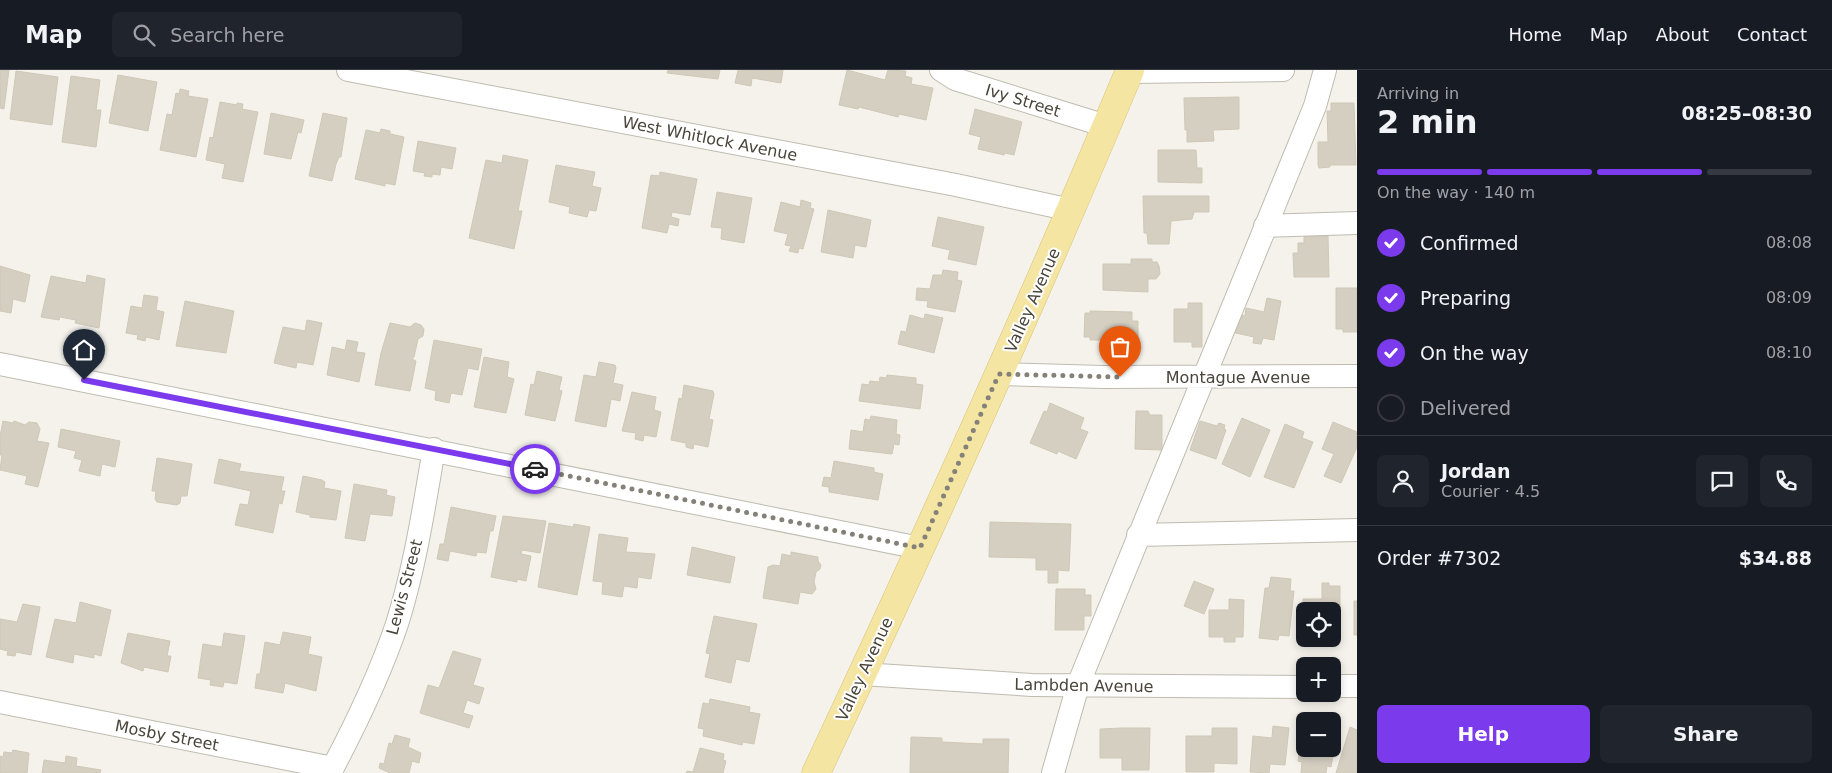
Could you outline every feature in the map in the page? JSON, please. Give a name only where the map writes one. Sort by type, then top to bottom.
[{"type":"main road","name":"Valley Avenue","points":[[816,773],[999,374],[1072,210],[1129,71]]},
{"type":"street","name":"West Whitlock Avenue","points":[[348,70],[956,185],[1072,210]]},
{"type":"street","name":"Ivy Street","points":[[941,70],[955,79],[1106,126]]},
{"type":"street","points":[[1129,71],[1283,70]]},
{"type":"street","points":[[1053,773],[1078,685],[1315,106],[1325,70]]},
{"type":"street","points":[[1265,226],[1357,223]]},
{"type":"street","points":[[0,364],[434,449],[920,548]]},
{"type":"street","name":"Montague Avenue","points":[[999,374],[1103,377],[1357,376]]},
{"type":"street","name":"Lewis Street","points":[[332,770],[364,703],[397,624],[416,547],[434,449]]},
{"type":"street","points":[[1138,535],[1357,530]]},
{"type":"street","name":"Lambden Avenue","points":[[862,674],[989,683],[1296,687]]},
{"type":"street","points":[[1341,686],[1357,686]]},
{"type":"street","name":"Mosby Street","points":[[0,702],[332,770]]},
{"type":"building","points":[[0,70],[9,70],[4,109],[0,108]]},
{"type":"building","points":[[668,70],[720,70],[718,79],[667,73]]},
{"type":"building","points":[[738,70],[783,70],[781,83],[752,78],[751,86],[735,83]]},
{"type":"building","points":[[847,70],[885,80],[888,70],[906,71],[905,76],[912,78],[911,84],[933,88],[926,120],[899,114],[898,117],[859,107],[858,109],[839,105]]},
{"type":"building","points":[[16,71],[58,77],[52,125],[10,119]]},
{"type":"building","points":[[118,75],[157,82],[148,131],[109,123]]},
{"type":"building","points":[[71,76],[100,80],[96,110],[101,110],[96,147],[62,142]]},
{"type":"building","points":[[180,89],[189,91],[188,96],[208,99],[196,157],[160,150],[167,114],[172,115],[176,93],[179,94]]},
{"type":"building","points":[[1239,97],[1239,129],[1213,130],[1214,141],[1187,142],[1184,98]]},
{"type":"building","points":[[220,102],[237,105],[237,103],[243,104],[242,109],[258,112],[243,182],[222,178],[225,164],[206,160],[210,137],[213,138]]},
{"type":"building","points":[[1331,103],[1354,103],[1356,165],[1330,165],[1330,167],[1319,168],[1318,142],[1328,142],[1327,111],[1331,111]]},
{"type":"building","points":[[975,109],[1022,122],[1014,155],[1005,153],[1004,155],[978,149],[981,137],[969,134]]},
{"type":"building","points":[[271,113],[304,120],[301,133],[298,132],[291,159],[264,154]]},
{"type":"building","points":[[323,113],[347,118],[341,157],[339,157],[336,164],[332,181],[309,176]]},
{"type":"building","points":[[381,129],[390,131],[390,134],[404,137],[395,185],[385,183],[385,186],[355,179],[366,130],[380,133]]},
{"type":"building","points":[[418,141],[456,148],[452,169],[441,167],[440,175],[432,174],[432,177],[424,176],[425,173],[413,171]]},
{"type":"building","points":[[1158,150],[1196,150],[1197,168],[1202,168],[1202,183],[1158,182]]},
{"type":"building","points":[[503,155],[528,160],[518,211],[522,211],[514,249],[469,238],[486,160],[502,163]]},
{"type":"building","points":[[556,165],[595,172],[592,186],[601,188],[596,211],[589,210],[587,217],[569,213],[570,207],[549,202]]},
{"type":"building","points":[[660,172],[697,179],[690,215],[672,212],[671,217],[679,219],[678,226],[669,224],[667,233],[642,228],[651,175],[659,176]]},
{"type":"building","points":[[717,192],[752,198],[744,243],[721,239],[722,228],[711,227]]},
{"type":"building","points":[[1143,196],[1209,196],[1209,212],[1194,212],[1192,219],[1171,221],[1169,244],[1148,244],[1147,233],[1144,233]]},
{"type":"building","points":[[801,200],[811,203],[810,208],[814,209],[803,249],[799,248],[798,253],[789,251],[791,246],[785,245],[788,234],[774,231],[781,202],[800,207]]},
{"type":"building","points":[[828,210],[871,220],[866,247],[855,245],[853,258],[821,252]]},
{"type":"building","points":[[938,217],[984,227],[976,265],[948,259],[950,250],[932,246]]},
{"type":"building","points":[[1304,236],[1328,236],[1329,277],[1294,277],[1293,253],[1298,253],[1298,243],[1304,243]]},
{"type":"building","points":[[1131,259],[1152,259],[1152,262],[1157,262],[1160,274],[1156,279],[1148,279],[1148,292],[1103,290],[1103,264],[1131,264]]},
{"type":"building","points":[[0,266],[30,275],[25,302],[13,299],[11,313],[0,311]]},
{"type":"building","points":[[943,270],[958,272],[957,280],[962,281],[955,312],[927,307],[928,301],[916,300],[917,288],[930,289],[933,275],[942,275]]},
{"type":"building","points":[[87,275],[105,279],[99,328],[75,323],[76,320],[60,317],[59,320],[41,317],[51,276],[86,283]]},
{"type":"building","points":[[1336,288],[1357,288],[1357,332],[1343,332],[1343,329],[1336,329]]},
{"type":"building","points":[[144,295],[158,297],[156,310],[164,312],[159,340],[146,337],[145,341],[137,339],[138,335],[126,333],[131,306],[142,308]]},
{"type":"building","points":[[1267,298],[1281,301],[1274,340],[1263,338],[1261,344],[1253,343],[1254,337],[1231,332],[1235,314],[1245,316],[1246,308],[1264,312]]},
{"type":"building","points":[[185,301],[234,311],[226,353],[176,346]]},
{"type":"building","points":[[1188,303],[1202,303],[1202,347],[1192,347],[1192,342],[1174,342],[1174,309],[1188,309]]},
{"type":"building","points":[[1090,311],[1132,312],[1132,321],[1138,321],[1138,341],[1134,341],[1134,337],[1125,337],[1125,340],[1090,340],[1090,337],[1084,337],[1085,313],[1090,313]]},
{"type":"building","points":[[925,314],[943,318],[934,353],[898,344],[901,331],[906,332],[910,315],[924,319]]},
{"type":"building","points":[[307,320],[322,323],[313,365],[297,362],[296,368],[274,363],[283,327],[305,331]]},
{"type":"building","points":[[390,323],[410,327],[415,323],[421,325],[424,329],[423,336],[418,339],[412,359],[416,361],[410,391],[375,385],[381,353]]},
{"type":"building","points":[[347,340],[358,342],[356,352],[365,353],[359,382],[327,375],[332,347],[345,350]]},
{"type":"building","points":[[434,340],[482,349],[478,370],[468,368],[462,395],[451,393],[449,403],[435,400],[436,391],[425,388]]},
{"type":"building","points":[[484,357],[509,362],[507,377],[514,379],[506,413],[474,407]]},
{"type":"building","points":[[599,362],[615,365],[613,383],[623,385],[620,401],[611,399],[606,427],[575,421],[584,375],[596,377]]},
{"type":"building","points":[[537,371],[562,377],[559,390],[562,391],[555,421],[525,415],[531,384],[534,385]]},
{"type":"building","points":[[887,375],[916,378],[916,384],[923,385],[920,409],[859,401],[862,384],[869,385],[870,381],[879,382],[880,377],[886,378]]},
{"type":"building","points":[[684,385],[713,391],[709,419],[713,420],[708,447],[694,444],[693,449],[686,447],[686,443],[671,440],[679,398],[682,399]]},
{"type":"building","points":[[632,392],[656,397],[654,410],[661,412],[656,437],[644,435],[643,441],[635,439],[636,433],[622,431]]},
{"type":"building","points":[[1050,403],[1084,418],[1080,429],[1088,432],[1076,459],[1058,451],[1057,454],[1030,443],[1044,411],[1047,412]]},
{"type":"building","points":[[1136,411],[1148,411],[1150,415],[1162,415],[1162,450],[1135,449]]},
{"type":"building","points":[[871,416],[897,420],[896,434],[900,435],[899,445],[894,444],[892,454],[849,449],[851,430],[863,432],[865,419],[870,420]]},
{"type":"building","points":[[1242,418],[1270,430],[1250,477],[1222,464]]},
{"type":"building","points":[[3,421],[13,423],[14,421],[25,425],[29,422],[37,423],[40,429],[37,441],[49,443],[38,487],[25,484],[27,476],[0,470],[2,455],[0,455],[0,436]]},
{"type":"building","points":[[1200,421],[1217,426],[1219,423],[1225,425],[1224,428],[1226,430],[1216,459],[1190,450]]},
{"type":"building","points":[[1333,422],[1357,432],[1357,447],[1341,483],[1324,476],[1334,454],[1322,449]]},
{"type":"building","points":[[1285,424],[1304,432],[1302,438],[1313,442],[1294,488],[1264,477]]},
{"type":"building","points":[[61,429],[120,441],[115,467],[102,464],[100,476],[79,471],[82,460],[74,458],[76,451],[58,447]]},
{"type":"building","points":[[157,458],[192,464],[187,496],[181,496],[180,503],[177,505],[157,502],[155,499],[156,491],[152,491]]},
{"type":"building","points":[[219,459],[241,464],[239,471],[284,477],[281,491],[285,491],[282,504],[279,503],[273,533],[235,525],[240,504],[248,505],[251,491],[214,483]]},
{"type":"building","points":[[834,461],[874,468],[874,472],[883,474],[878,500],[829,492],[829,487],[822,486],[824,477],[831,478]]},
{"type":"building","points":[[303,476],[322,480],[325,482],[324,488],[341,491],[336,520],[310,517],[310,515],[296,512]]},
{"type":"building","points":[[354,484],[387,490],[386,495],[395,497],[392,516],[370,514],[365,541],[345,538]]},
{"type":"building","points":[[451,507],[496,516],[493,531],[490,531],[486,553],[477,552],[476,556],[450,551],[448,561],[437,559],[440,544],[444,544]]},
{"type":"building","points":[[503,516],[546,521],[540,553],[522,550],[521,554],[531,556],[526,581],[517,579],[517,582],[491,577]]},
{"type":"building","points":[[990,522],[1071,524],[1069,571],[1058,570],[1058,583],[1048,583],[1048,570],[1036,570],[1036,558],[989,557]]},
{"type":"building","points":[[549,523],[573,527],[574,524],[590,527],[577,595],[538,587]]},
{"type":"building","points":[[599,534],[628,538],[626,552],[655,554],[651,579],[638,577],[637,588],[624,586],[622,597],[602,594],[603,582],[593,581]]},
{"type":"building","points":[[692,547],[735,557],[730,583],[687,575]]},
{"type":"building","points":[[791,552],[818,557],[821,565],[820,569],[816,572],[814,582],[816,589],[812,594],[800,592],[798,604],[763,598],[768,567],[773,565],[780,566],[782,554],[791,556]]},
{"type":"building","points":[[1271,577],[1291,579],[1290,591],[1294,591],[1289,636],[1279,635],[1278,640],[1259,638],[1265,588],[1269,588]]},
{"type":"building","points":[[1194,581],[1214,589],[1204,614],[1184,606]]},
{"type":"building","points":[[1322,583],[1329,583],[1329,586],[1340,586],[1340,602],[1303,602],[1303,599],[1322,599]]},
{"type":"building","points":[[1056,589],[1085,589],[1085,595],[1091,595],[1091,616],[1084,616],[1084,630],[1055,630]]},
{"type":"building","points":[[1229,599],[1244,600],[1243,637],[1235,637],[1235,642],[1224,642],[1224,637],[1209,637],[1209,610],[1229,610]]},
{"type":"building","points":[[1354,601],[1357,601],[1357,635],[1354,635]]},
{"type":"building","points":[[80,602],[111,610],[101,656],[94,654],[94,658],[74,654],[73,663],[46,657],[55,619],[76,623]]},
{"type":"building","points":[[23,604],[40,607],[31,655],[16,652],[15,656],[7,655],[8,651],[0,649],[0,619],[17,622]]},
{"type":"building","points":[[714,616],[757,624],[749,662],[736,659],[731,683],[705,677],[710,654],[706,653]]},
{"type":"building","points":[[283,632],[311,637],[308,654],[322,657],[316,691],[285,683],[283,693],[255,688],[257,674],[260,674],[265,642],[280,645]]},
{"type":"building","points":[[128,633],[170,641],[167,656],[171,656],[168,672],[144,667],[143,671],[121,663]]},
{"type":"building","points":[[224,633],[245,636],[237,684],[224,682],[223,687],[210,685],[211,680],[198,678],[203,644],[222,647]]},
{"type":"building","points":[[453,651],[481,659],[473,685],[484,688],[479,704],[467,700],[463,713],[473,716],[469,728],[420,713],[428,685],[439,688]]},
{"type":"building","points":[[710,699],[750,707],[749,712],[760,714],[754,744],[743,742],[742,745],[703,736],[704,729],[698,728],[703,703],[709,704]]},
{"type":"building","points":[[1273,726],[1289,728],[1285,765],[1270,764],[1269,773],[1250,772],[1253,736],[1272,738]]},
{"type":"building","points":[[1350,727],[1357,730],[1357,773],[1336,773]]},
{"type":"building","points":[[1150,728],[1149,770],[1122,770],[1122,758],[1100,758],[1100,729]]},
{"type":"building","points":[[1212,728],[1237,728],[1237,764],[1214,763],[1214,772],[1186,772],[1186,736],[1212,736]]},
{"type":"building","points":[[395,735],[410,739],[408,747],[421,753],[419,763],[412,761],[409,773],[390,773],[379,768],[380,763],[384,764],[389,743],[392,744]]},
{"type":"building","points":[[911,737],[942,738],[942,742],[983,744],[983,739],[1009,739],[1008,773],[910,773]]},
{"type":"building","points":[[700,748],[724,754],[723,760],[726,761],[723,773],[686,773],[687,771],[693,772]]},
{"type":"building","points":[[13,750],[29,753],[27,773],[0,773],[0,756],[3,757],[4,752],[12,753]]},
{"type":"building","points":[[66,756],[77,758],[76,766],[101,770],[100,773],[42,773],[44,760],[65,763]]},
{"type":"building","points":[[1299,757],[1333,757],[1331,767],[1327,766],[1326,773],[1301,773],[1302,762],[1298,761]]},
{"type":"way so far","points":[[535,469],[920,548],[999,374],[1120,377]]},
{"type":"route","points":[[84,380],[535,469]]}]
